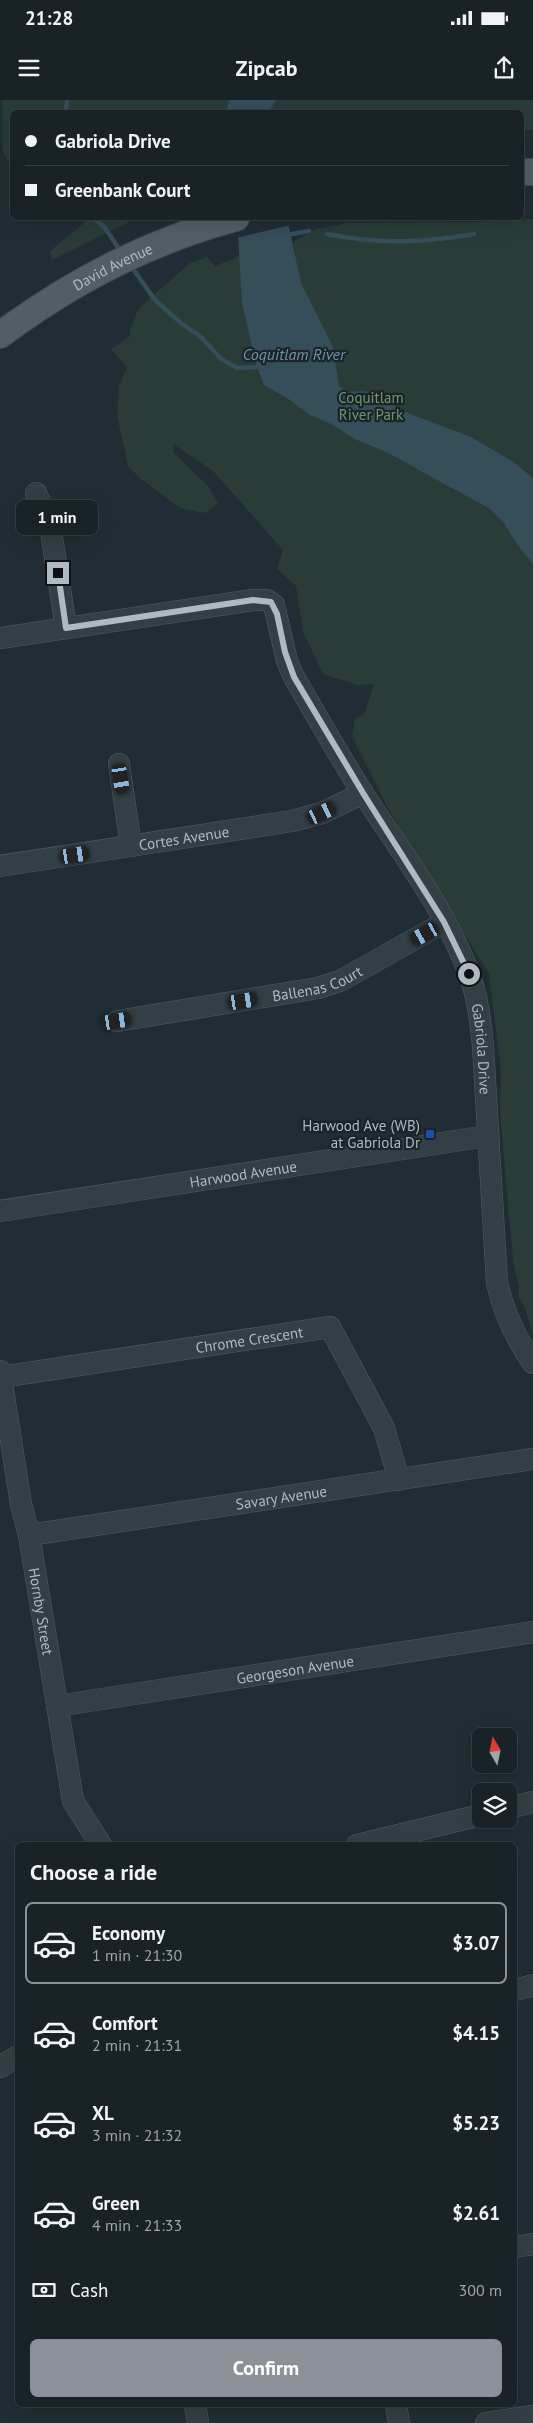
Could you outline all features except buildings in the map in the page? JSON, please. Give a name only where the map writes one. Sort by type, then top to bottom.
[{"type":"main road","name":"David Avenue","points":[[0,315],[63,282],[130,238],[176,220]]},
{"type":"main road","name":"David Avenue","points":[[0,335],[63,282],[197,229],[229,220]]},
{"type":"street","points":[[36,494],[50,525],[66,628]]},
{"type":"street","name":"Gabriola Drive","points":[[0,638],[253,600],[271,602],[277,614],[285,652],[294,677],[363,793],[444,922],[460,953],[476,996],[483,1046],[496,1283],[510,1327],[533,1364]]},
{"type":"street","points":[[119,764],[131,846]]},
{"type":"street","name":"Cortes Avenue","points":[[0,866],[292,821],[322,813],[363,793]]},
{"type":"street","name":"Ballenas Court","points":[[117,1021],[318,988],[340,981],[444,922]]},
{"type":"street","name":"Harwood Avenue","points":[[0,1211],[487,1136]]},
{"type":"street","name":"Chrome Crescent","points":[[0,1374],[330,1327],[384,1428],[399,1480]]},
{"type":"street","name":"Hornby Street","points":[[0,1374],[73,1801],[99,1842]]},
{"type":"street","name":"Savary Avenue","points":[[29,1535],[533,1459]]},
{"type":"street","name":"Georgeson Avenue","points":[[57,1706],[533,1632]]},
{"type":"street","points":[[517,1806],[533,1802]]},
{"type":"street","points":[[369,1842],[472,1816]]},
{"type":"street","points":[[517,1989],[533,1985]]},
{"type":"street","points":[[0,2067],[15,2058]]},
{"type":"street","points":[[517,2247],[533,2244]]},
{"type":"street","points":[[195,2407],[198,2423]]},
{"type":"street","points":[[396,2407],[399,2423]]},
{"type":"street","points":[[486,2423],[533,2416]]},
{"type":"green space","points":[[2,100],[229,100],[226,110],[10,110],[10,164],[3,152]]},
{"type":"green space","points":[[276,100],[533,100],[533,130],[524,131],[524,110],[270,110]]},
{"type":"green space","name":"Coquitlam River Park","points":[[533,219],[533,1335],[524,1305],[519,1298],[519,1286],[513,1261],[500,1112],[501,1069],[489,974],[389,810],[352,737],[355,718],[364,715],[374,684],[357,685],[323,674],[303,632],[296,586],[277,569],[283,550],[213,471],[173,444],[174,453],[208,486],[218,503],[205,513],[180,508],[141,479],[128,466],[117,416],[119,386],[127,368],[111,349],[130,336],[130,330],[138,309],[190,263],[207,257],[215,266],[240,256],[241,273],[295,254],[293,242],[315,229],[349,223],[476,222]]},
{"type":"green space","points":[[83,220],[133,220],[52,260],[50,251],[84,223]]},
{"type":"water","points":[[229,100],[276,100],[270,110],[226,110]]},
{"type":"water","name":"Coquitlam River","points":[[237,220],[287,220],[301,283],[333,347],[339,386],[346,392],[365,391],[413,415],[471,437],[512,461],[533,478],[533,564],[514,540],[504,523],[490,509],[390,454],[355,439],[331,424],[310,415],[290,400],[264,385],[256,364],[242,303]]},
{"type":"pier","points":[[234,220],[290,220],[291,225],[236,238]]},
{"type":"waterway","points":[[66,110],[67,100]]},
{"type":"waterway","points":[[96,220],[105,228],[121,252]]},
{"type":"waterway","points":[[286,235],[309,231]]},
{"type":"waterway","points":[[327,234],[382,241],[419,241],[474,234]]},
{"type":"waterway","points":[[131,266],[155,300],[182,324],[200,336],[221,359],[237,368],[263,367]]},
{"type":"place","name":"Harwood Ave (WB) at Gabriola Dr","points":[[430,1134]]},
{"type":"route","points":[[58,573],[66,628],[253,600],[267,600],[271,602],[277,614],[287,661],[294,677],[363,793],[444,922],[469,974]]}]
